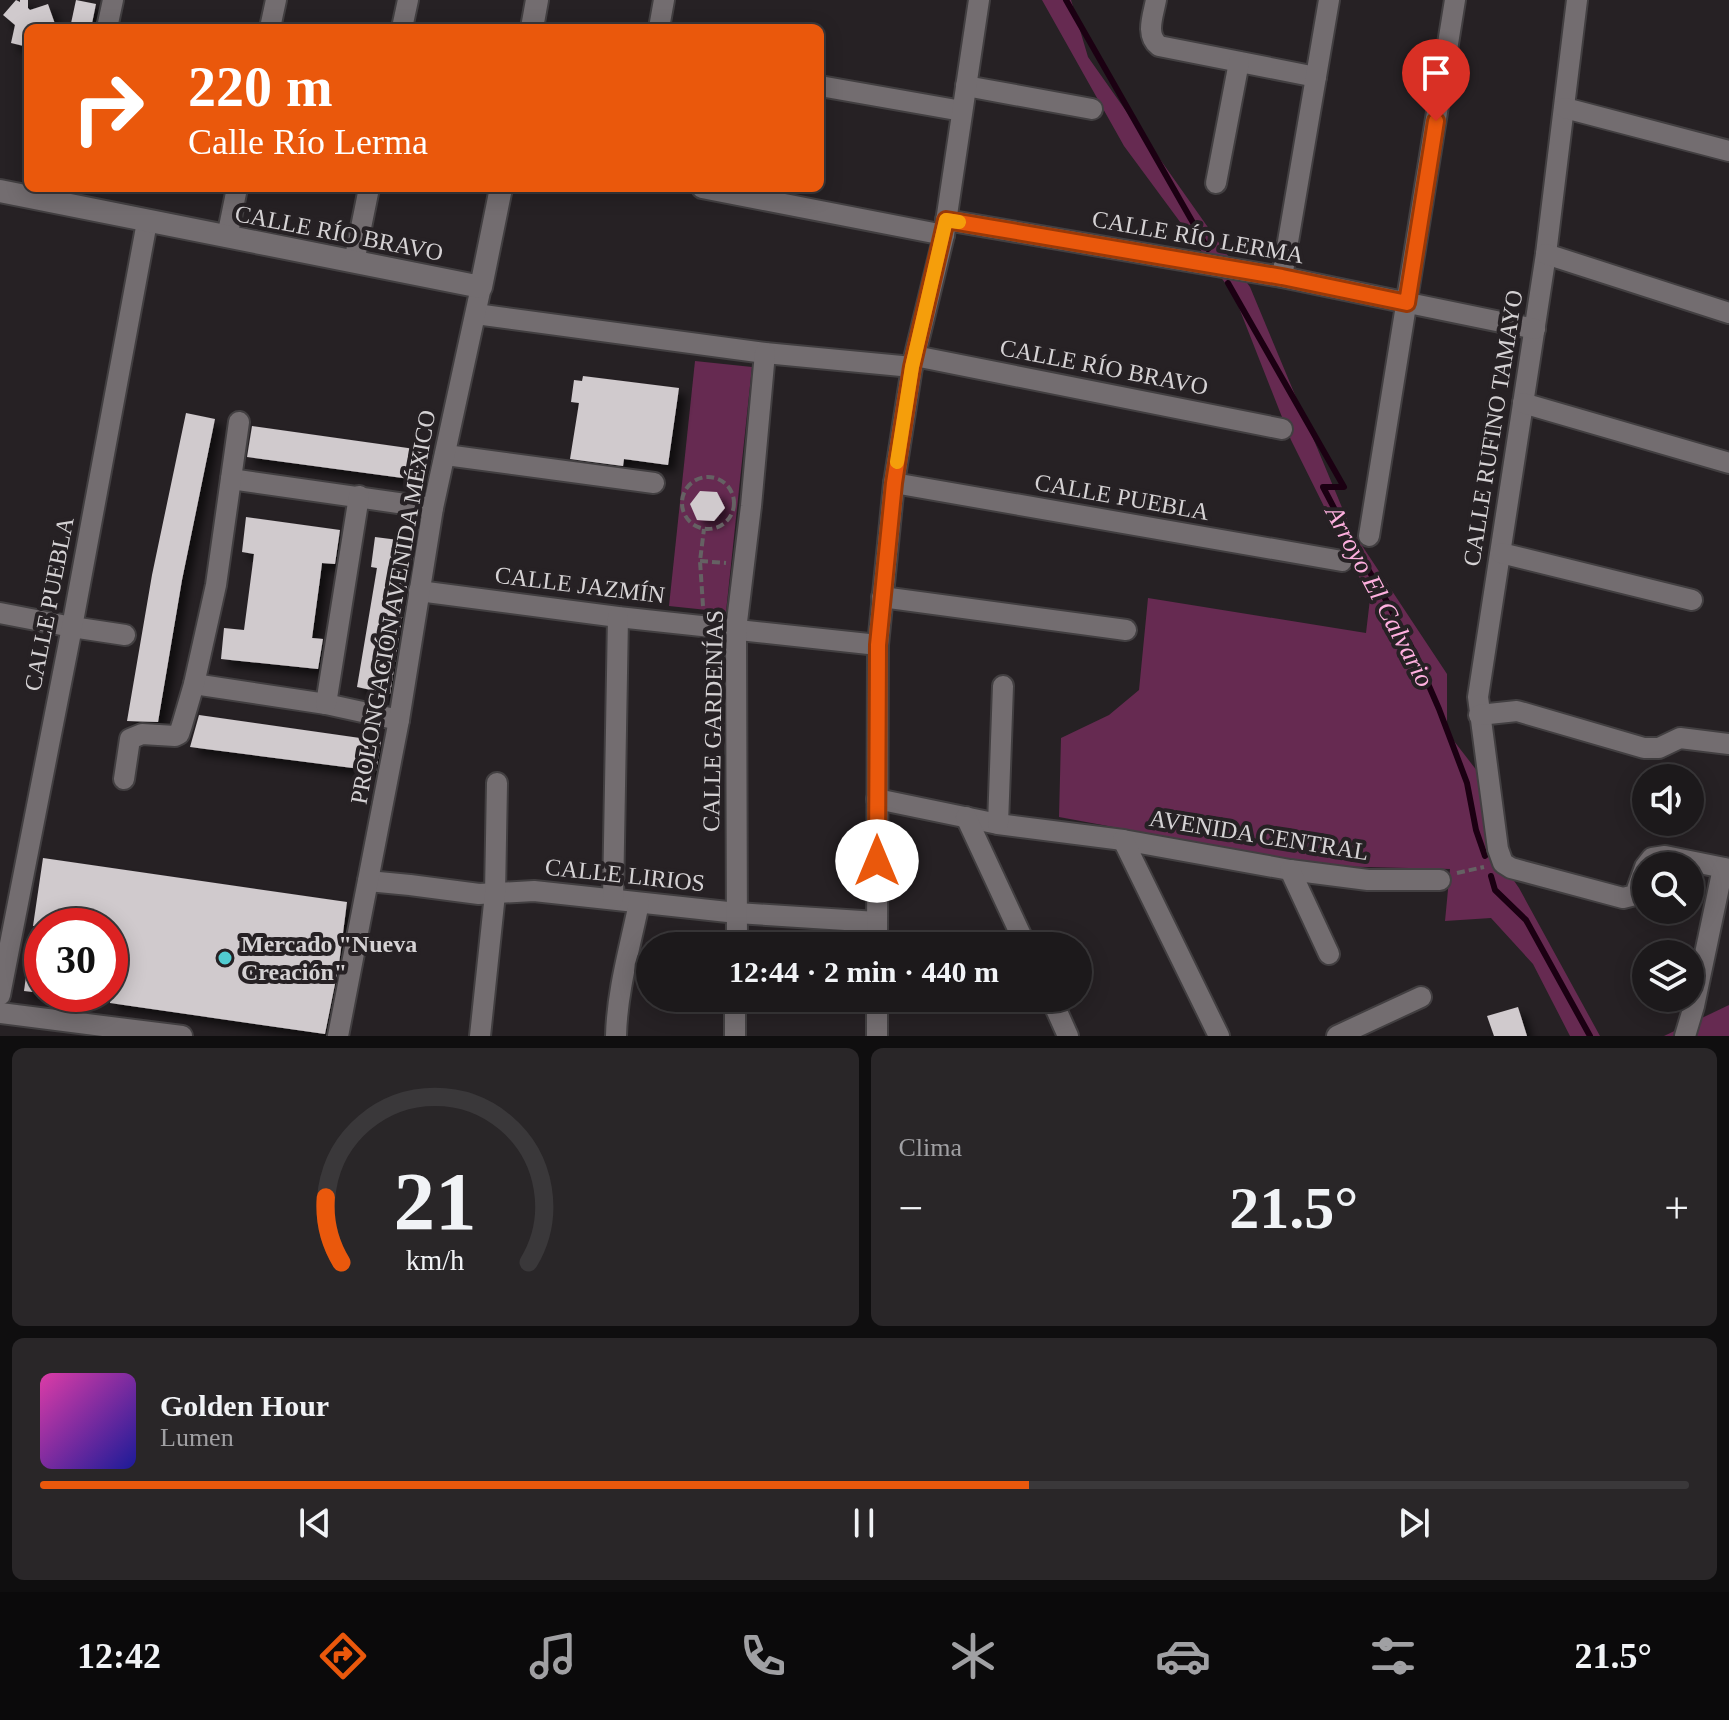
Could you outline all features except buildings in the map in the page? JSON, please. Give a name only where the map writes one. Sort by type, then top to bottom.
[{"type":"street","points":[[108,24],[113,0]]},
{"type":"street","points":[[271,24],[276,0]]},
{"type":"street","points":[[403,24],[408,0]]},
{"type":"street","points":[[533,24],[537,0]]},
{"type":"street","points":[[660,24],[664,0]]},
{"type":"street","points":[[877,932],[878,645],[894,483],[914,361],[945,227],[979,0]]},
{"type":"street","points":[[1156,0],[1151,35],[1159,46],[1316,77]]},
{"type":"street","points":[[1282,277],[1329,0]]},
{"type":"street","points":[[1369,536],[1455,0]]},
{"type":"street","name":"CALLE RUFINO TAMAYO","points":[[1503,863],[1498,849],[1478,697],[1546,254],[1577,0]]},
{"type":"street","points":[[1216,183],[1239,62]]},
{"type":"street","points":[[966,86],[1092,109]]},
{"type":"street","points":[[824,87],[962,111]]},
{"type":"street","points":[[1565,108],[1729,151]]},
{"type":"street","name":"CALLE RÍO BRAVO","points":[[0,191],[72,197],[147,222],[481,287]]},
{"type":"street","points":[[227,237],[236,192]]},
{"type":"street","points":[[354,262],[368,192]]},
{"type":"street","name":"PROLONGACIÓN AVENIDA MÉXICO","points":[[338,1036],[399,720],[419,591],[426,507],[446,455],[500,192]]},
{"type":"street","name":"CALLE RÍO LERMA","points":[[727,192],[1282,277],[1535,329]]},
{"type":"street","name":"CALLE PUEBLA","points":[[0,995],[147,222]]},
{"type":"street","points":[[1546,254],[1729,313]]},
{"type":"street","name":"CALLE RÍO BRAVO","points":[[476,314],[765,353],[914,361],[1282,429]]},
{"type":"street","name":"CALLE GARDENÍAS","points":[[737,932],[736,630],[765,353]]},
{"type":"street","points":[[1523,403],[1729,463]]},
{"type":"street","points":[[124,779],[130,739],[142,734],[172,737],[179,734],[194,684],[216,585],[239,422]]},
{"type":"street","points":[[446,455],[654,483]]},
{"type":"street","points":[[231,479],[426,507]]},
{"type":"street","name":"CALLE PUEBLA","points":[[894,483],[1342,561]]},
{"type":"street","points":[[326,704],[359,496]]},
{"type":"street","points":[[1501,553],[1692,600]]},
{"type":"street","name":"CALLE JAZMÍN","points":[[419,591],[618,617],[878,645]]},
{"type":"street","points":[[882,597],[1126,630]]},
{"type":"street","points":[[0,613],[125,635]]},
{"type":"street","points":[[613,899],[618,617]]},
{"type":"street","points":[[194,684],[326,704],[399,720]]},
{"type":"street","points":[[998,824],[1003,686]]},
{"type":"street","points":[[1479,715],[1517,711],[1644,748],[1659,748],[1680,738],[1729,744]]},
{"type":"street","points":[[480,1036],[495,894],[497,783]]},
{"type":"street","name":"AVENIDA CENTRAL","points":[[877,799],[998,824],[1123,840],[1290,870],[1368,880],[1440,880]]},
{"type":"street","points":[[966,817],[1019,932]]},
{"type":"street","points":[[1123,840],[1219,1036]]},
{"type":"street","points":[[1503,863],[1511,868],[1627,898],[1635,895],[1645,867],[1652,858],[1665,856],[1726,868],[1704,963]]},
{"type":"street","points":[[1290,870],[1329,954]]},
{"type":"street","name":"CALLE LIRIOS","points":[[368,881],[479,894],[534,891],[737,913],[877,922]]},
{"type":"street","points":[[616,1036],[621,987],[639,903]]},
{"type":"street","points":[[1337,1036],[1363,1030],[1421,997]]},
{"type":"street","points":[[735,1012],[735,1036]]},
{"type":"street","points":[[877,1012],[877,1036]]},
{"type":"street","points":[[1057,1012],[1068,1036]]},
{"type":"street","points":[[1685,1036],[1692,1012]]},
{"type":"street","points":[[1698,1012],[1704,1036]]},
{"type":"street","points":[[0,1013],[182,1036]]},
{"type":"path","points":[[700,478],[717,478],[730,489],[734,505],[732,514],[720,526],[704,529],[684,513],[683,496],[700,478]]},
{"type":"path","points":[[704,529],[700,561],[704,626]]},
{"type":"path","points":[[1440,880],[1449,875],[1503,863]]},
{"type":"shaded area","points":[[1042,0],[1071,0],[1088,57],[1250,287],[1351,529],[1447,674],[1447,732],[1481,776],[1492,849],[1519,888],[1600,1036],[1570,1036],[1533,964],[1491,918],[1445,921],[1450,869],[1325,866],[1059,817],[1061,738],[1109,715],[1139,690],[1148,598],[1366,633],[1370,599],[1291,440],[1234,295],[1124,146]]},
{"type":"shaded area","points":[[695,361],[752,367],[726,612],[669,606]]},
{"type":"shaded area","points":[[1729,1005],[1729,1036],[1664,1036]]},
{"type":"waterway","name":"Arroyo El Calvario","points":[[1066,0],[1208,249]]},
{"type":"waterway","name":"Arroyo El Calvario","points":[[1228,283],[1344,487],[1323,487],[1416,656],[1467,783],[1476,830],[1485,856]]},
{"type":"waterway","name":"Arroyo El Calvario","points":[[1491,876],[1495,890],[1526,920],[1590,1036]]},
{"type":"slow traffic","points":[[897,462],[912,367],[946,220],[959,222]]},
{"type":"place","name":"Mercado \"Nueva Creación\"","points":[[225,958]]},
{"type":"route","points":[[877,861],[878,645],[894,483],[912,367],[946,220],[1282,277],[1407,303],[1436,121]]}]
